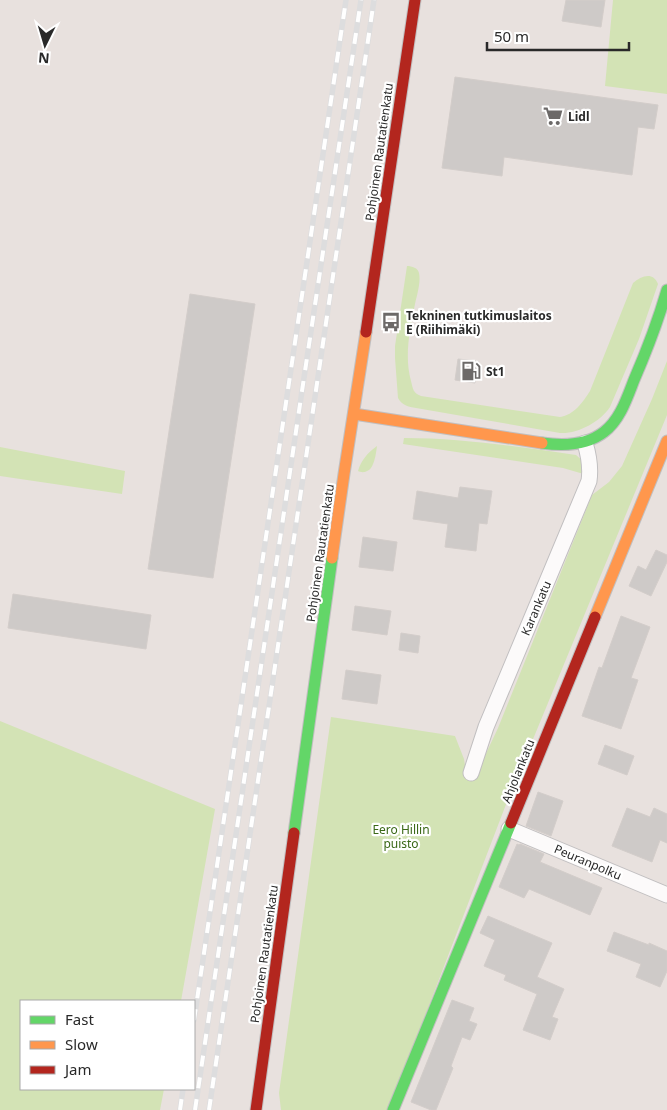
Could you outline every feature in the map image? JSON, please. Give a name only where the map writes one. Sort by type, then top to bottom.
[{"type":"street","name":"Pohjoinen Rautatienkatu","points":[[256,1110],[344,474],[415,0]]},
{"type":"street","points":[[354,414],[557,445],[584,443],[595,438],[610,427],[624,404],[643,360],[667,290]]},
{"type":"street","name":"Ahjolankatu","points":[[393,1110],[667,441]]},
{"type":"street","name":"Karankatu","points":[[471,773],[486,727],[589,481],[591,471],[584,443]]},
{"type":"street","name":"Peuranpolku","points":[[509,829],[667,895]]},
{"type":"green space","points":[[613,0],[667,0],[667,94],[605,86]]},
{"type":"green space","points":[[407,266],[416,269],[419,277],[408,352],[412,386],[418,395],[560,417],[574,411],[590,391],[633,283],[640,278],[650,276],[658,284],[639,339],[610,407],[600,418],[588,426],[567,433],[560,433],[413,408],[401,402],[398,398],[395,346]]},
{"type":"green space","name":"Eero Hillin puisto","points":[[667,361],[667,415],[505,807],[389,1110],[281,1110],[279,1093],[331,717],[455,736],[464,759],[467,778],[473,781],[498,728],[592,495],[609,482],[622,466]]},
{"type":"green space","points":[[404,438],[469,441],[576,455],[584,462],[587,475],[563,468],[403,444]]},
{"type":"green space","points":[[377,446],[374,461],[369,470],[365,472],[358,471],[365,457]]},
{"type":"green space","points":[[0,447],[125,471],[122,494],[0,476]]},
{"type":"green space","points":[[0,721],[215,809],[181,1000],[20,1000],[20,1090],[164,1090],[160,1110],[0,1110]]},
{"type":"building","points":[[566,0],[605,0],[601,27],[562,21]]},
{"type":"building","name":"Lidl","points":[[455,77],[658,105],[654,129],[638,127],[632,175],[504,157],[502,176],[442,168]]},
{"type":"building","points":[[190,294],[255,304],[213,578],[148,569]]},
{"type":"building","points":[[458,359],[478,361],[475,383],[455,380]]},
{"type":"building","points":[[460,487],[492,491],[487,524],[479,523],[476,551],[445,547],[448,524],[413,519],[417,491],[458,498]]},
{"type":"building","points":[[363,537],[397,542],[393,571],[359,567]]},
{"type":"building","points":[[656,550],[667,555],[667,562],[651,596],[629,586],[638,566],[646,570]]},
{"type":"building","points":[[13,594],[151,615],[146,649],[8,628]]},
{"type":"building","points":[[355,606],[391,611],[387,635],[352,630]]},
{"type":"building","points":[[621,616],[650,627],[631,678],[638,680],[621,729],[582,716],[599,667],[602,668]]},
{"type":"building","points":[[401,633],[420,636],[418,653],[399,650]]},
{"type":"building","points":[[346,670],[381,675],[377,704],[342,699]]},
{"type":"building","points":[[605,745],[634,756],[627,775],[598,764]]},
{"type":"building","points":[[538,792],[563,801],[551,836],[526,826]]},
{"type":"building","points":[[627,808],[650,817],[654,808],[667,814],[667,843],[660,840],[652,862],[612,846]]},
{"type":"building","points":[[517,844],[544,854],[540,862],[602,888],[590,915],[529,889],[524,898],[499,887]]},
{"type":"building","points":[[488,916],[552,943],[537,977],[564,989],[552,1017],[558,1019],[550,1040],[523,1030],[537,994],[504,980],[506,975],[484,966],[495,940],[480,933]]},
{"type":"building","points":[[614,932],[667,951],[667,971],[660,987],[636,977],[641,964],[607,951]]},
{"type":"building","points":[[452,1000],[474,1008],[469,1021],[477,1024],[470,1040],[462,1037],[451,1066],[453,1068],[436,1110],[431,1110],[411,1102]]},
{"type":"railway","points":[[195,1013],[346,0]]},
{"type":"railway","points":[[195,1110],[361,0]]},
{"type":"railway","points":[[209,1110],[374,0]]},
{"type":"railway","points":[[180,1110],[183,1090]]},
{"type":"traffic: fast","points":[[542,443],[574,444],[597,437],[610,427],[626,401],[667,290]]},
{"type":"traffic: fast","points":[[294,833],[332,558]]},
{"type":"traffic: fast","points":[[393,1110],[511,823]]},
{"type":"traffic: slow","points":[[332,558],[366,332]]},
{"type":"traffic: slow","points":[[354,414],[542,443]]},
{"type":"traffic: slow","points":[[595,617],[667,441]]},
{"type":"traffic: jam","points":[[366,332],[415,0]]},
{"type":"traffic: jam","points":[[511,823],[595,617]]},
{"type":"traffic: jam","points":[[256,1110],[294,833]]},
{"type":"place","name":"Lidl","points":[[553,116]]},
{"type":"place","name":"Tekninen tutkimuslaitos E (Riihimäki)","points":[[391,322]]},
{"type":"place","name":"St1","points":[[471,371]]}]
